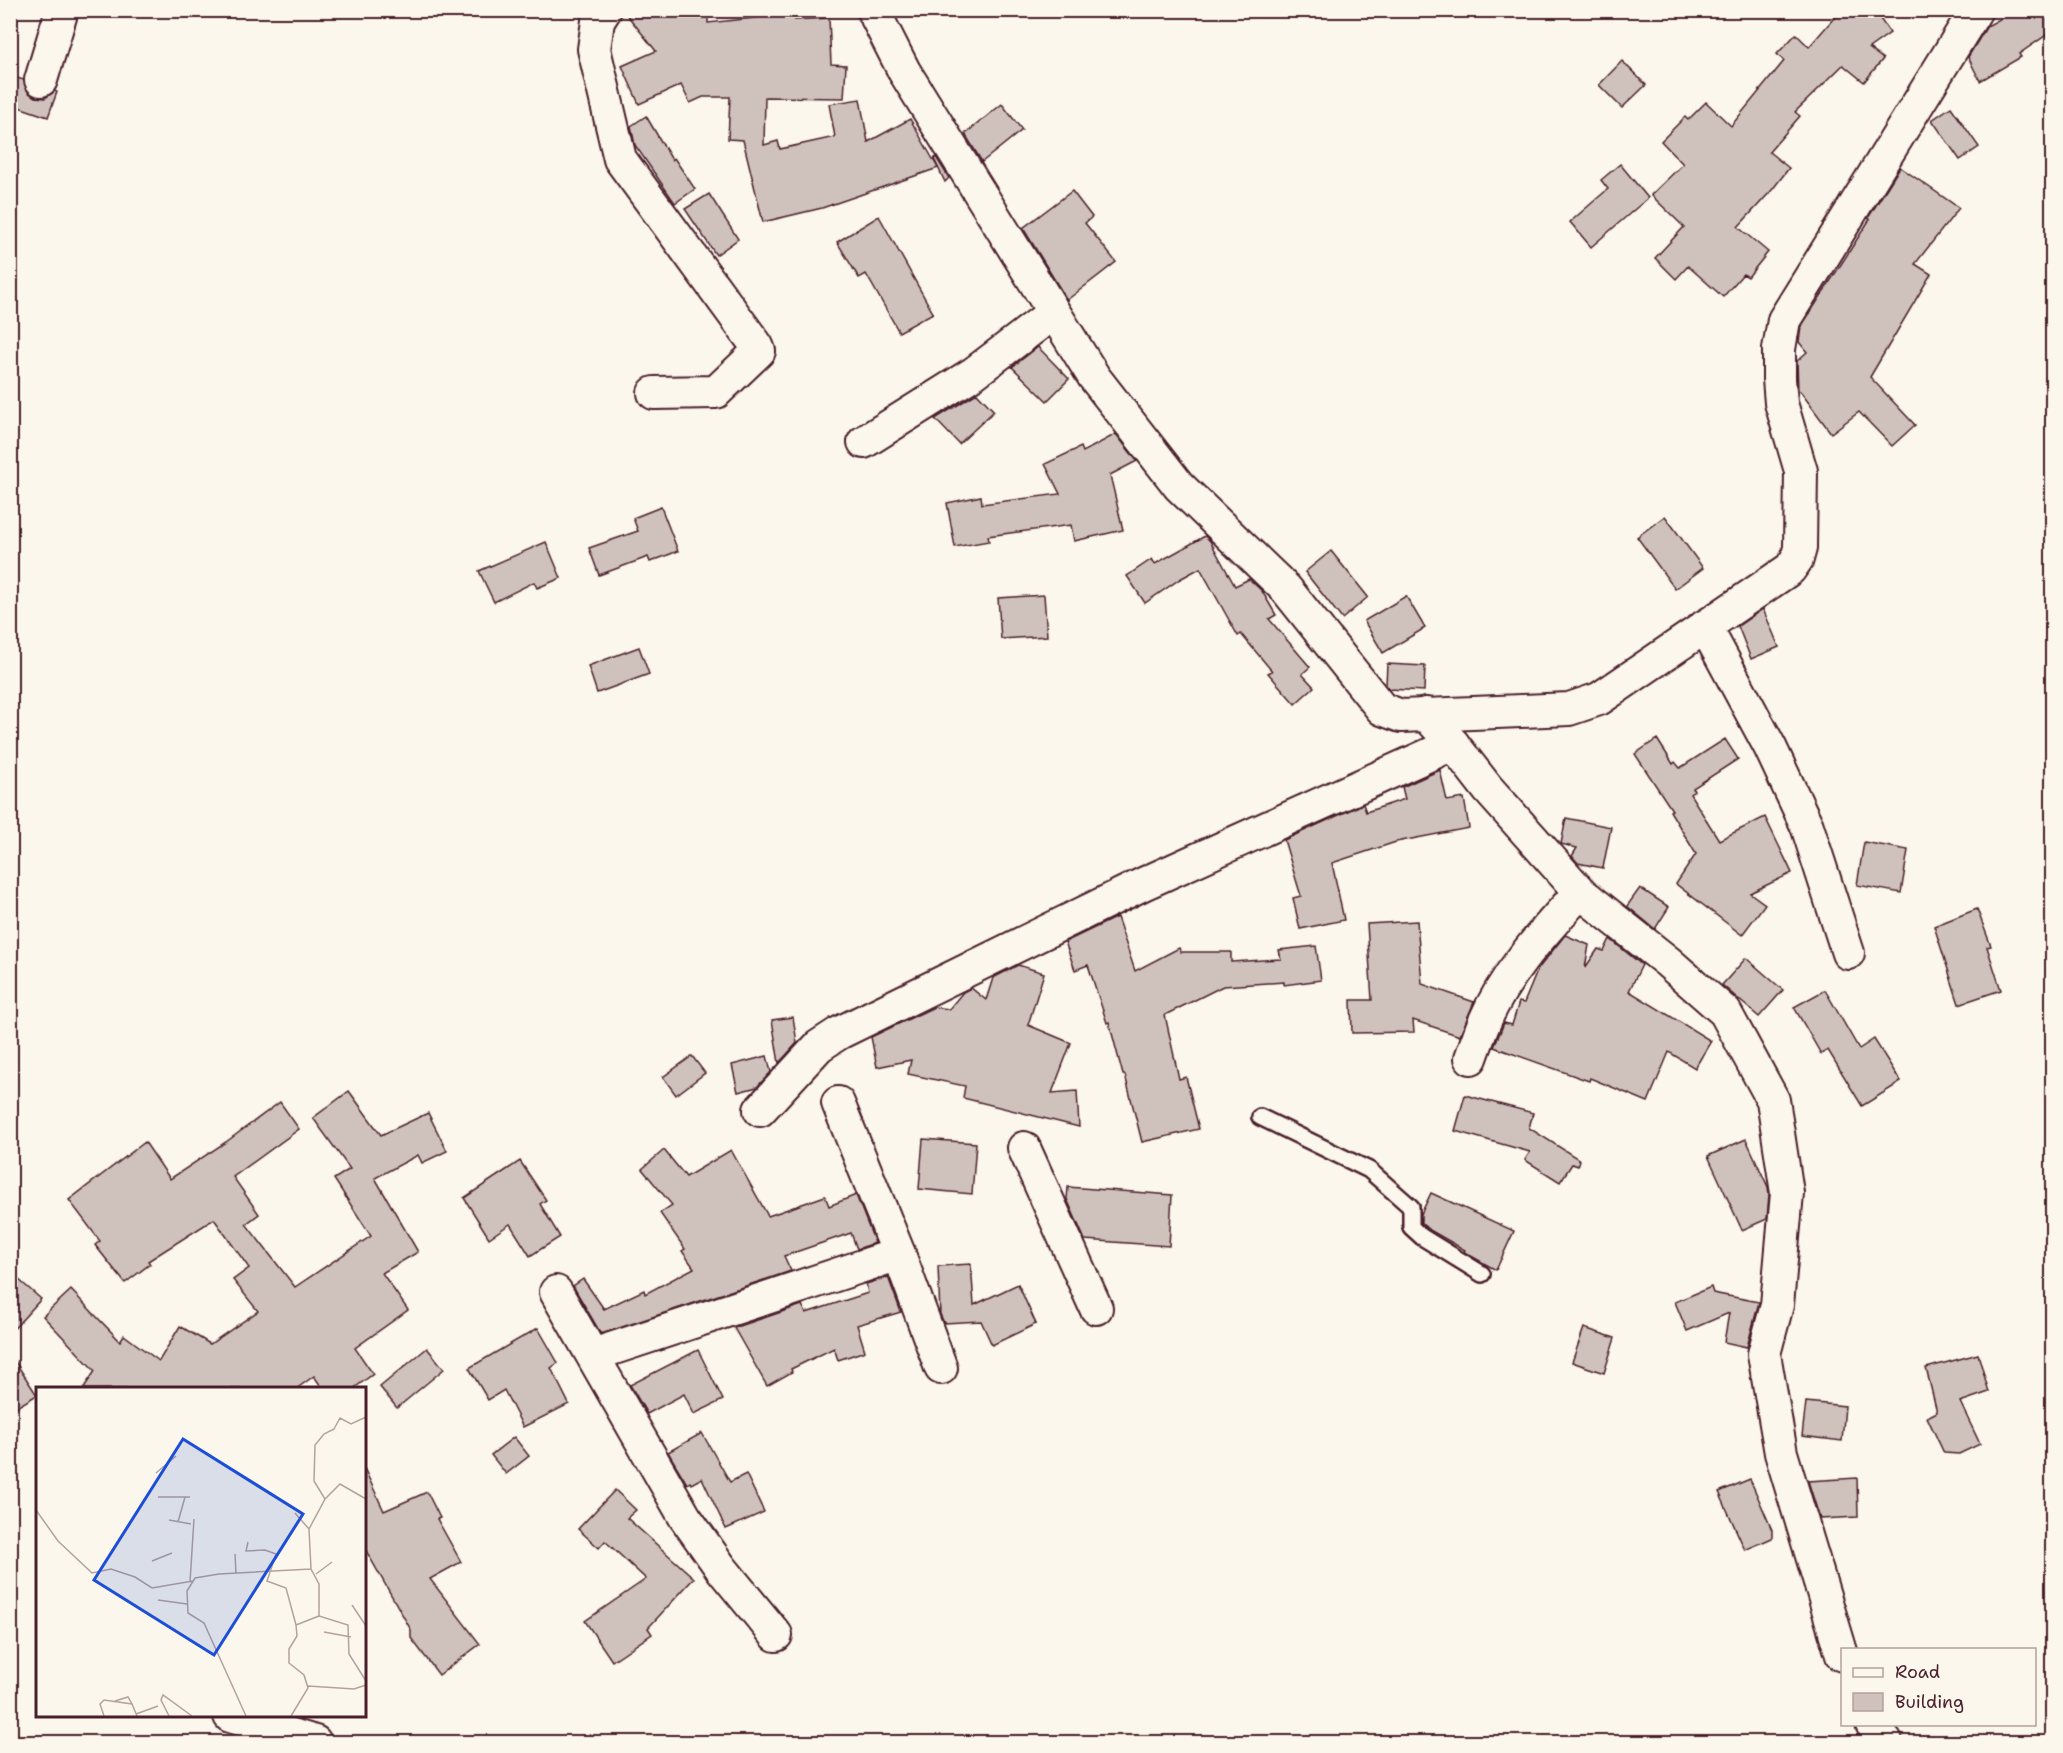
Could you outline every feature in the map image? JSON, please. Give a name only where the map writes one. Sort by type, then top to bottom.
[{"type":"street","points":[[41,80],[62,10]]},
{"type":"street","points":[[605,10],[598,21],[594,49],[620,159],[759,351],[716,392],[654,393]]},
{"type":"street","points":[[873,10],[904,71],[1094,377],[1179,486],[1286,589],[1382,709],[1401,716],[1569,709],[1599,699],[1790,570],[1797,559],[1800,548],[1801,471],[1781,403],[1779,349],[1784,320],[1976,10]]},
{"type":"street","points":[[864,442],[974,373],[1053,313]]},
{"type":"street","points":[[1705,626],[1770,747],[1807,826],[1848,953]]},
{"type":"street","points":[[1426,714],[1454,744],[1488,789],[1580,892],[1668,962],[1725,1012],[1773,1100],[1787,1193],[1777,1305],[1764,1354],[1781,1453],[1841,1652]]},
{"type":"street","points":[[759,1110],[819,1046],[839,1034],[1143,884],[1454,744]]},
{"type":"street","points":[[1471,1058],[1484,1022],[1510,977],[1540,936],[1580,892]]},
{"type":"street","points":[[838,1102],[899,1254],[941,1368]]},
{"type":"street","points":[[1024,1148],[1096,1308]]},
{"type":"street","points":[[593,1354],[899,1254]]},
{"type":"street","points":[[556,1292],[685,1517],[721,1568],[776,1635]]},
{"type":"street","points":[[233,1717],[315,1743]]},
{"type":"street","points":[[1873,1726],[1886,1743]]},
{"type":"lane","points":[[1260,1116],[1369,1170],[1411,1208],[1411,1227],[1416,1232],[1482,1274]]},
{"type":"building","points":[[623,10],[708,10],[708,23],[763,17],[762,10],[794,10],[795,20],[829,18],[831,64],[846,65],[844,98],[765,97],[764,145],[778,141],[780,149],[835,137],[829,104],[860,99],[868,142],[910,119],[938,168],[822,208],[763,222],[743,140],[728,139],[730,97],[703,97],[690,103],[681,85],[639,104],[622,66],[656,51]]},
{"type":"building","points":[[1844,10],[1874,10],[1890,33],[1869,48],[1883,59],[1864,82],[1843,65],[1795,112],[1800,116],[1769,152],[1789,168],[1738,227],[1768,252],[1748,277],[1743,274],[1723,297],[1688,266],[1676,279],[1655,258],[1684,227],[1651,195],[1683,164],[1661,141],[1685,117],[1688,120],[1706,102],[1731,126],[1784,61],[1777,54],[1796,34],[1809,47],[1833,19]]},
{"type":"building","points":[[2016,10],[2045,10],[2052,22],[2052,31],[2019,54],[2021,57],[1980,81],[1968,57],[1987,26]]},
{"type":"building","points":[[1622,61],[1646,85],[1622,108],[1599,85]]},
{"type":"building","points":[[10,76],[24,80],[28,92],[35,97],[45,98],[57,92],[48,117],[10,104]]},
{"type":"building","points":[[1002,104],[1022,130],[982,162],[965,134]]},
{"type":"building","points":[[1951,107],[1979,147],[1960,160],[1932,120]]},
{"type":"building","points":[[646,116],[672,160],[674,158],[695,189],[675,203],[635,145],[631,126]]},
{"type":"building","points":[[936,157],[949,178],[945,182],[934,159]]},
{"type":"building","points":[[1620,164],[1648,198],[1591,247],[1570,222],[1608,189],[1601,180]]},
{"type":"building","points":[[1900,167],[1959,208],[1915,264],[1931,274],[1870,377],[1915,425],[1892,446],[1859,412],[1831,433],[1798,391],[1797,361],[1807,352],[1799,342],[1801,327],[1870,219],[1868,218]]},
{"type":"building","points":[[1072,191],[1092,217],[1085,223],[1116,262],[1067,300],[1023,228]]},
{"type":"building","points":[[709,194],[738,239],[716,255],[685,209]]},
{"type":"building","points":[[879,216],[933,313],[899,332],[866,274],[859,278],[837,242]]},
{"type":"building","points":[[1038,347],[1069,379],[1047,401],[1012,367]]},
{"type":"building","points":[[977,393],[994,411],[959,444],[935,419]]},
{"type":"building","points":[[1116,434],[1137,461],[1110,475],[1123,530],[1074,541],[1071,525],[988,536],[989,541],[955,547],[947,503],[981,496],[982,504],[1060,494],[1045,464],[1081,447],[1083,452]]},
{"type":"building","points":[[661,507],[678,551],[650,562],[648,557],[599,575],[589,548],[638,531],[633,518]]},
{"type":"building","points":[[1665,516],[1703,568],[1675,589],[1637,537]]},
{"type":"building","points":[[1205,536],[1235,586],[1249,579],[1262,591],[1276,615],[1269,619],[1310,667],[1302,674],[1314,687],[1295,704],[1268,673],[1272,671],[1241,634],[1238,636],[1200,568],[1145,603],[1127,576],[1152,559],[1155,564]]},
{"type":"building","points":[[546,542],[561,578],[537,588],[534,582],[494,602],[479,571]]},
{"type":"building","points":[[1331,551],[1368,597],[1342,619],[1305,572]]},
{"type":"building","points":[[1044,595],[1047,636],[1001,639],[998,598]]},
{"type":"building","points":[[1406,596],[1425,628],[1383,653],[1364,621]]},
{"type":"building","points":[[1763,609],[1779,647],[1751,659],[1738,626]]},
{"type":"building","points":[[639,647],[649,674],[597,693],[588,666]]},
{"type":"building","points":[[1387,664],[1425,666],[1424,691],[1389,689],[1386,685]]},
{"type":"building","points":[[1657,739],[1673,764],[1675,762],[1680,768],[1725,739],[1738,759],[1693,788],[1694,791],[1690,794],[1719,840],[1765,817],[1792,873],[1750,893],[1765,904],[1742,935],[1676,884],[1696,854],[1670,811],[1672,810],[1635,754]]},
{"type":"building","points":[[1440,770],[1447,801],[1464,798],[1469,828],[1396,842],[1332,863],[1344,920],[1300,929],[1293,898],[1301,896],[1284,840],[1363,804],[1366,812],[1405,799],[1402,787]]},
{"type":"building","points":[[1566,818],[1611,827],[1603,868],[1578,863],[1572,856],[1577,848],[1561,844]]},
{"type":"building","points":[[1864,842],[1908,850],[1901,893],[1857,885]]},
{"type":"building","points":[[1640,888],[1669,907],[1655,929],[1627,906]]},
{"type":"building","points":[[1977,909],[1991,946],[1987,947],[2001,990],[1959,1004],[1934,926]]},
{"type":"building","points":[[1117,917],[1135,971],[1179,948],[1181,952],[1231,952],[1231,962],[1281,959],[1279,950],[1316,946],[1321,980],[1284,985],[1284,982],[1223,986],[1165,1015],[1179,1079],[1186,1077],[1199,1129],[1142,1142],[1109,1022],[1107,1023],[1088,965],[1075,970],[1065,942]]},
{"type":"building","points":[[1417,921],[1422,984],[1474,1002],[1460,1036],[1413,1020],[1414,1032],[1352,1033],[1351,1000],[1372,1000],[1367,924]]},
{"type":"building","points":[[1565,935],[1589,945],[1585,968],[1598,949],[1604,951],[1610,939],[1642,965],[1629,991],[1711,1041],[1695,1068],[1669,1052],[1648,1102],[1590,1078],[1589,1081],[1494,1047],[1504,1023],[1512,1025],[1519,1002],[1524,1003],[1538,969]]},
{"type":"building","points":[[1746,958],[1783,990],[1759,1017],[1722,985]]},
{"type":"building","points":[[1018,965],[1044,973],[1028,1025],[1071,1043],[1052,1093],[1077,1091],[1079,1127],[963,1098],[965,1086],[908,1074],[911,1060],[877,1067],[871,1037],[934,1007],[949,1009],[963,992],[971,988],[986,1000],[993,978]]},
{"type":"building","points":[[1825,990],[1859,1049],[1874,1039],[1901,1082],[1862,1106],[1828,1050],[1821,1054],[1794,1007]]},
{"type":"building","points":[[793,1017],[797,1043],[779,1063],[772,1020]]},
{"type":"building","points":[[692,1056],[705,1073],[676,1095],[663,1077]]},
{"type":"building","points":[[767,1056],[771,1072],[757,1087],[738,1092],[732,1065]]},
{"type":"building","points":[[349,1091],[381,1135],[428,1113],[447,1151],[422,1163],[418,1155],[375,1178],[418,1252],[382,1273],[408,1310],[355,1348],[373,1374],[356,1387],[322,1387],[314,1376],[299,1387],[84,1387],[95,1371],[43,1316],[71,1290],[120,1341],[124,1335],[159,1361],[180,1326],[210,1344],[258,1311],[233,1280],[249,1268],[214,1219],[148,1261],[150,1264],[125,1283],[95,1245],[100,1241],[69,1200],[145,1142],[170,1179],[226,1142],[280,1102],[299,1129],[233,1177],[259,1214],[246,1224],[295,1287],[371,1236],[334,1179],[350,1169],[313,1118]]},
{"type":"building","points":[[1465,1095],[1533,1113],[1529,1128],[1580,1160],[1578,1166],[1572,1164],[1560,1182],[1525,1160],[1530,1152],[1455,1131]]},
{"type":"building","points":[[923,1139],[976,1143],[972,1194],[919,1189]]},
{"type":"building","points":[[1746,1139],[1769,1194],[1767,1219],[1742,1230],[1708,1156]]},
{"type":"building","points":[[664,1150],[686,1177],[731,1150],[768,1216],[825,1196],[829,1206],[856,1195],[875,1243],[857,1249],[851,1233],[784,1256],[791,1271],[601,1334],[573,1286],[583,1279],[604,1309],[644,1290],[645,1294],[694,1268],[682,1251],[685,1249],[660,1213],[672,1205],[642,1169]]},
{"type":"building","points":[[520,1161],[546,1200],[540,1204],[560,1237],[530,1256],[510,1224],[489,1238],[464,1198]]},
{"type":"building","points":[[1068,1187],[1172,1195],[1169,1246],[1085,1240],[1067,1199]]},
{"type":"building","points":[[1431,1193],[1514,1231],[1496,1270],[1421,1223],[1421,1214]]},
{"type":"building","points":[[971,1264],[974,1305],[1018,1284],[1036,1324],[992,1345],[981,1321],[944,1323],[940,1314],[938,1266]]},
{"type":"building","points":[[10,1272],[41,1299],[10,1333]]},
{"type":"building","points":[[888,1277],[901,1312],[857,1325],[865,1351],[838,1360],[834,1348],[791,1369],[792,1372],[767,1386],[734,1328],[802,1305],[806,1313],[868,1293],[866,1284]]},
{"type":"building","points":[[1711,1287],[1713,1293],[1759,1302],[1747,1347],[1724,1342],[1729,1313],[1687,1331],[1675,1302]]},
{"type":"building","points":[[538,1328],[558,1363],[551,1368],[569,1404],[523,1427],[504,1390],[488,1400],[469,1368]]},
{"type":"building","points":[[1584,1328],[1615,1338],[1604,1373],[1572,1362]]},
{"type":"building","points":[[427,1348],[444,1369],[397,1408],[380,1387]]},
{"type":"building","points":[[698,1350],[723,1400],[694,1414],[684,1394],[647,1414],[630,1385]]},
{"type":"building","points":[[10,1354],[36,1396],[10,1411]]},
{"type":"building","points":[[1978,1354],[1989,1392],[1960,1402],[1980,1444],[1959,1454],[1944,1453],[1927,1417],[1937,1412],[1926,1368]]},
{"type":"building","points":[[1806,1402],[1845,1406],[1842,1441],[1802,1436]]},
{"type":"building","points":[[702,1433],[730,1482],[746,1474],[764,1512],[726,1529],[702,1478],[687,1484],[668,1452]]},
{"type":"building","points":[[514,1437],[529,1456],[506,1474],[491,1455]]},
{"type":"building","points":[[366,1472],[384,1511],[427,1492],[440,1518],[437,1519],[461,1562],[430,1579],[480,1644],[439,1675],[411,1638],[411,1630],[366,1551]]},
{"type":"building","points":[[1857,1478],[1858,1517],[1820,1519],[1808,1481]]},
{"type":"building","points":[[1750,1479],[1772,1530],[1772,1538],[1745,1550],[1719,1492]]},
{"type":"building","points":[[615,1490],[636,1510],[627,1518],[694,1578],[648,1628],[652,1634],[612,1661],[585,1621],[646,1579],[605,1541],[599,1548],[578,1529]]}]
